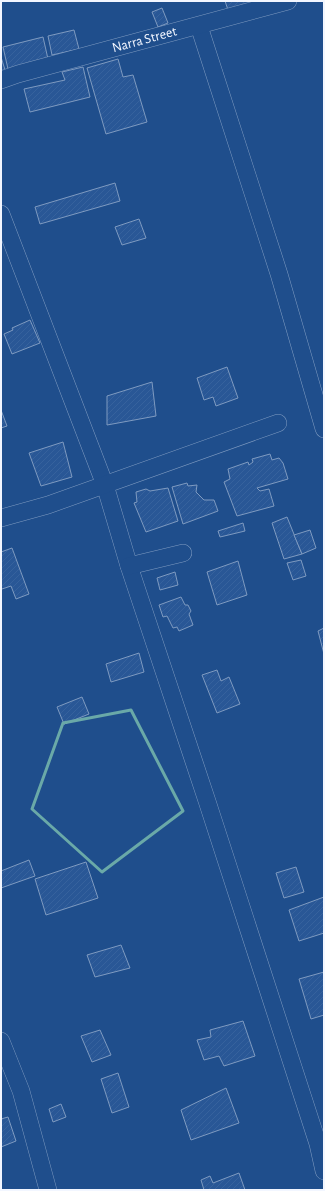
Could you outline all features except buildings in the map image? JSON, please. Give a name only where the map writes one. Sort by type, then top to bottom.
[{"type":"street","name":"Narra Street","points":[[1,80],[18,74],[288,1]]},
{"type":"street","points":[[199,26],[279,274],[324,429]]},
{"type":"street","points":[[1,214],[104,485],[129,566],[318,1144],[324,1171]]},
{"type":"street","points":[[1,518],[48,505],[278,423]]},
{"type":"street","points":[[129,566],[183,553]]},
{"type":"street","points":[[1,1041],[21,1091],[48,1190]]},
{"type":"highlighted area","points":[[131,710],[183,811],[102,872],[32,809],[63,723]]}]
